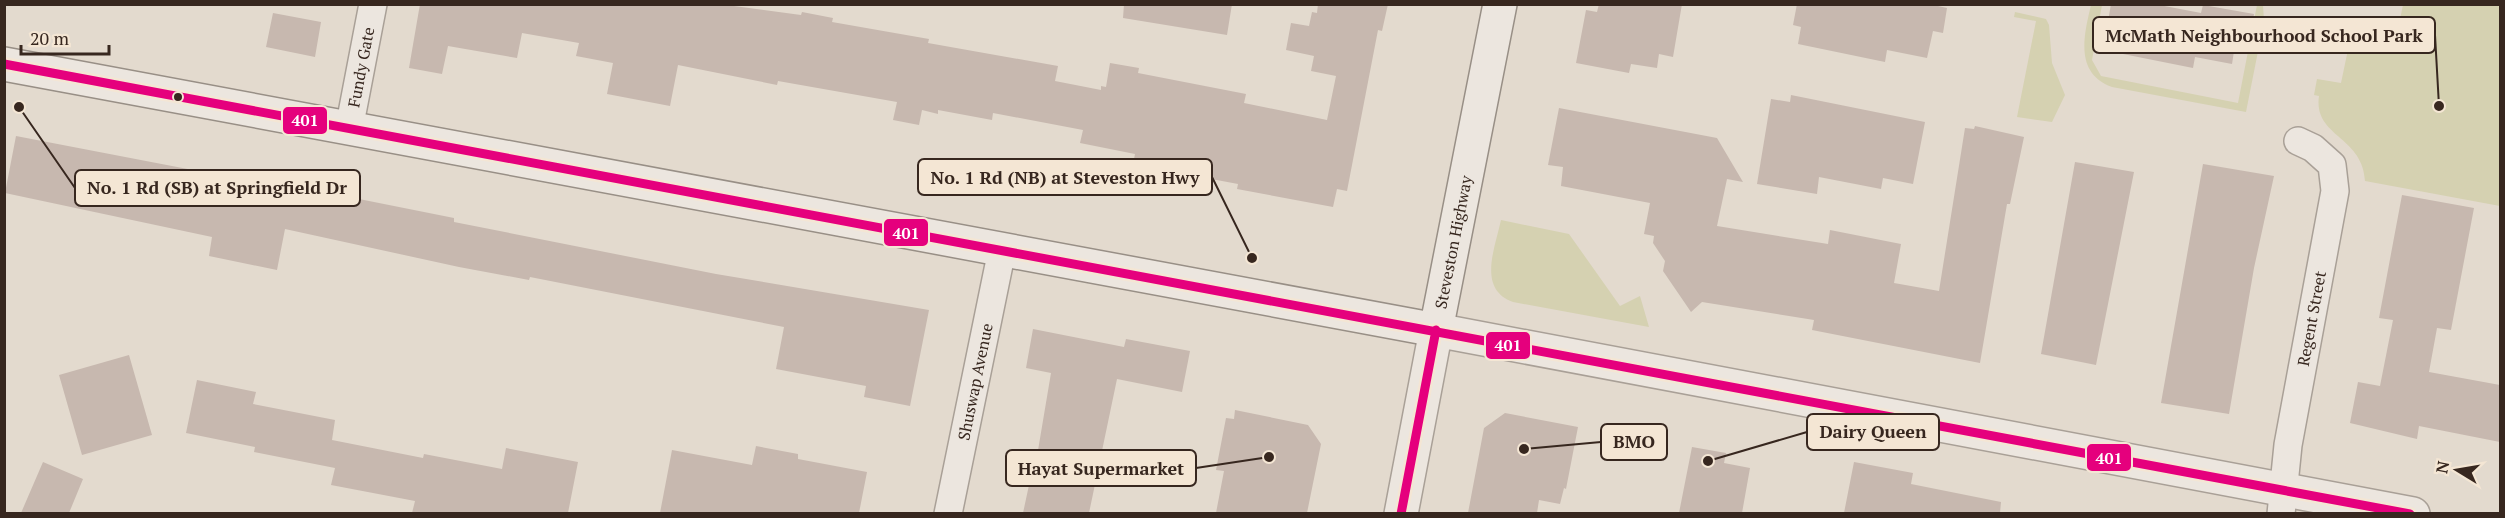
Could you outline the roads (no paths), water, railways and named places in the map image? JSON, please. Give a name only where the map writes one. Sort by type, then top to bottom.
[{"type":"main road","name":"Steveston Highway","points":[[1401,513],[1500,4]]},
{"type":"main road","points":[[4,64],[1436,330],[2282,502],[2413,513]]},
{"type":"street","name":"Fundy Gate","points":[[349,129],[373,4]]},
{"type":"street","name":"Regent Street","points":[[2282,502],[2288,445],[2335,191],[2332,165],[2313,148],[2298,141]]},
{"type":"street","name":"Shuswap Avenue","points":[[948,513],[1002,250]]},
{"type":"place","name":"McMath Neighbourhood School Park","points":[[2439,106]]},
{"type":"place","name":"No. 1 Rd (SB) at Springfield Dr","points":[[19,107]]},
{"type":"place","name":"No. 1 Rd (NB) at Steveston Hwy","points":[[1252,258]]},
{"type":"place","name":"BMO","points":[[1524,449]]},
{"type":"place","name":"Hayat Supermarket","points":[[1269,457]]},
{"type":"place","name":"Dairy Queen","points":[[1708,461]]}]
